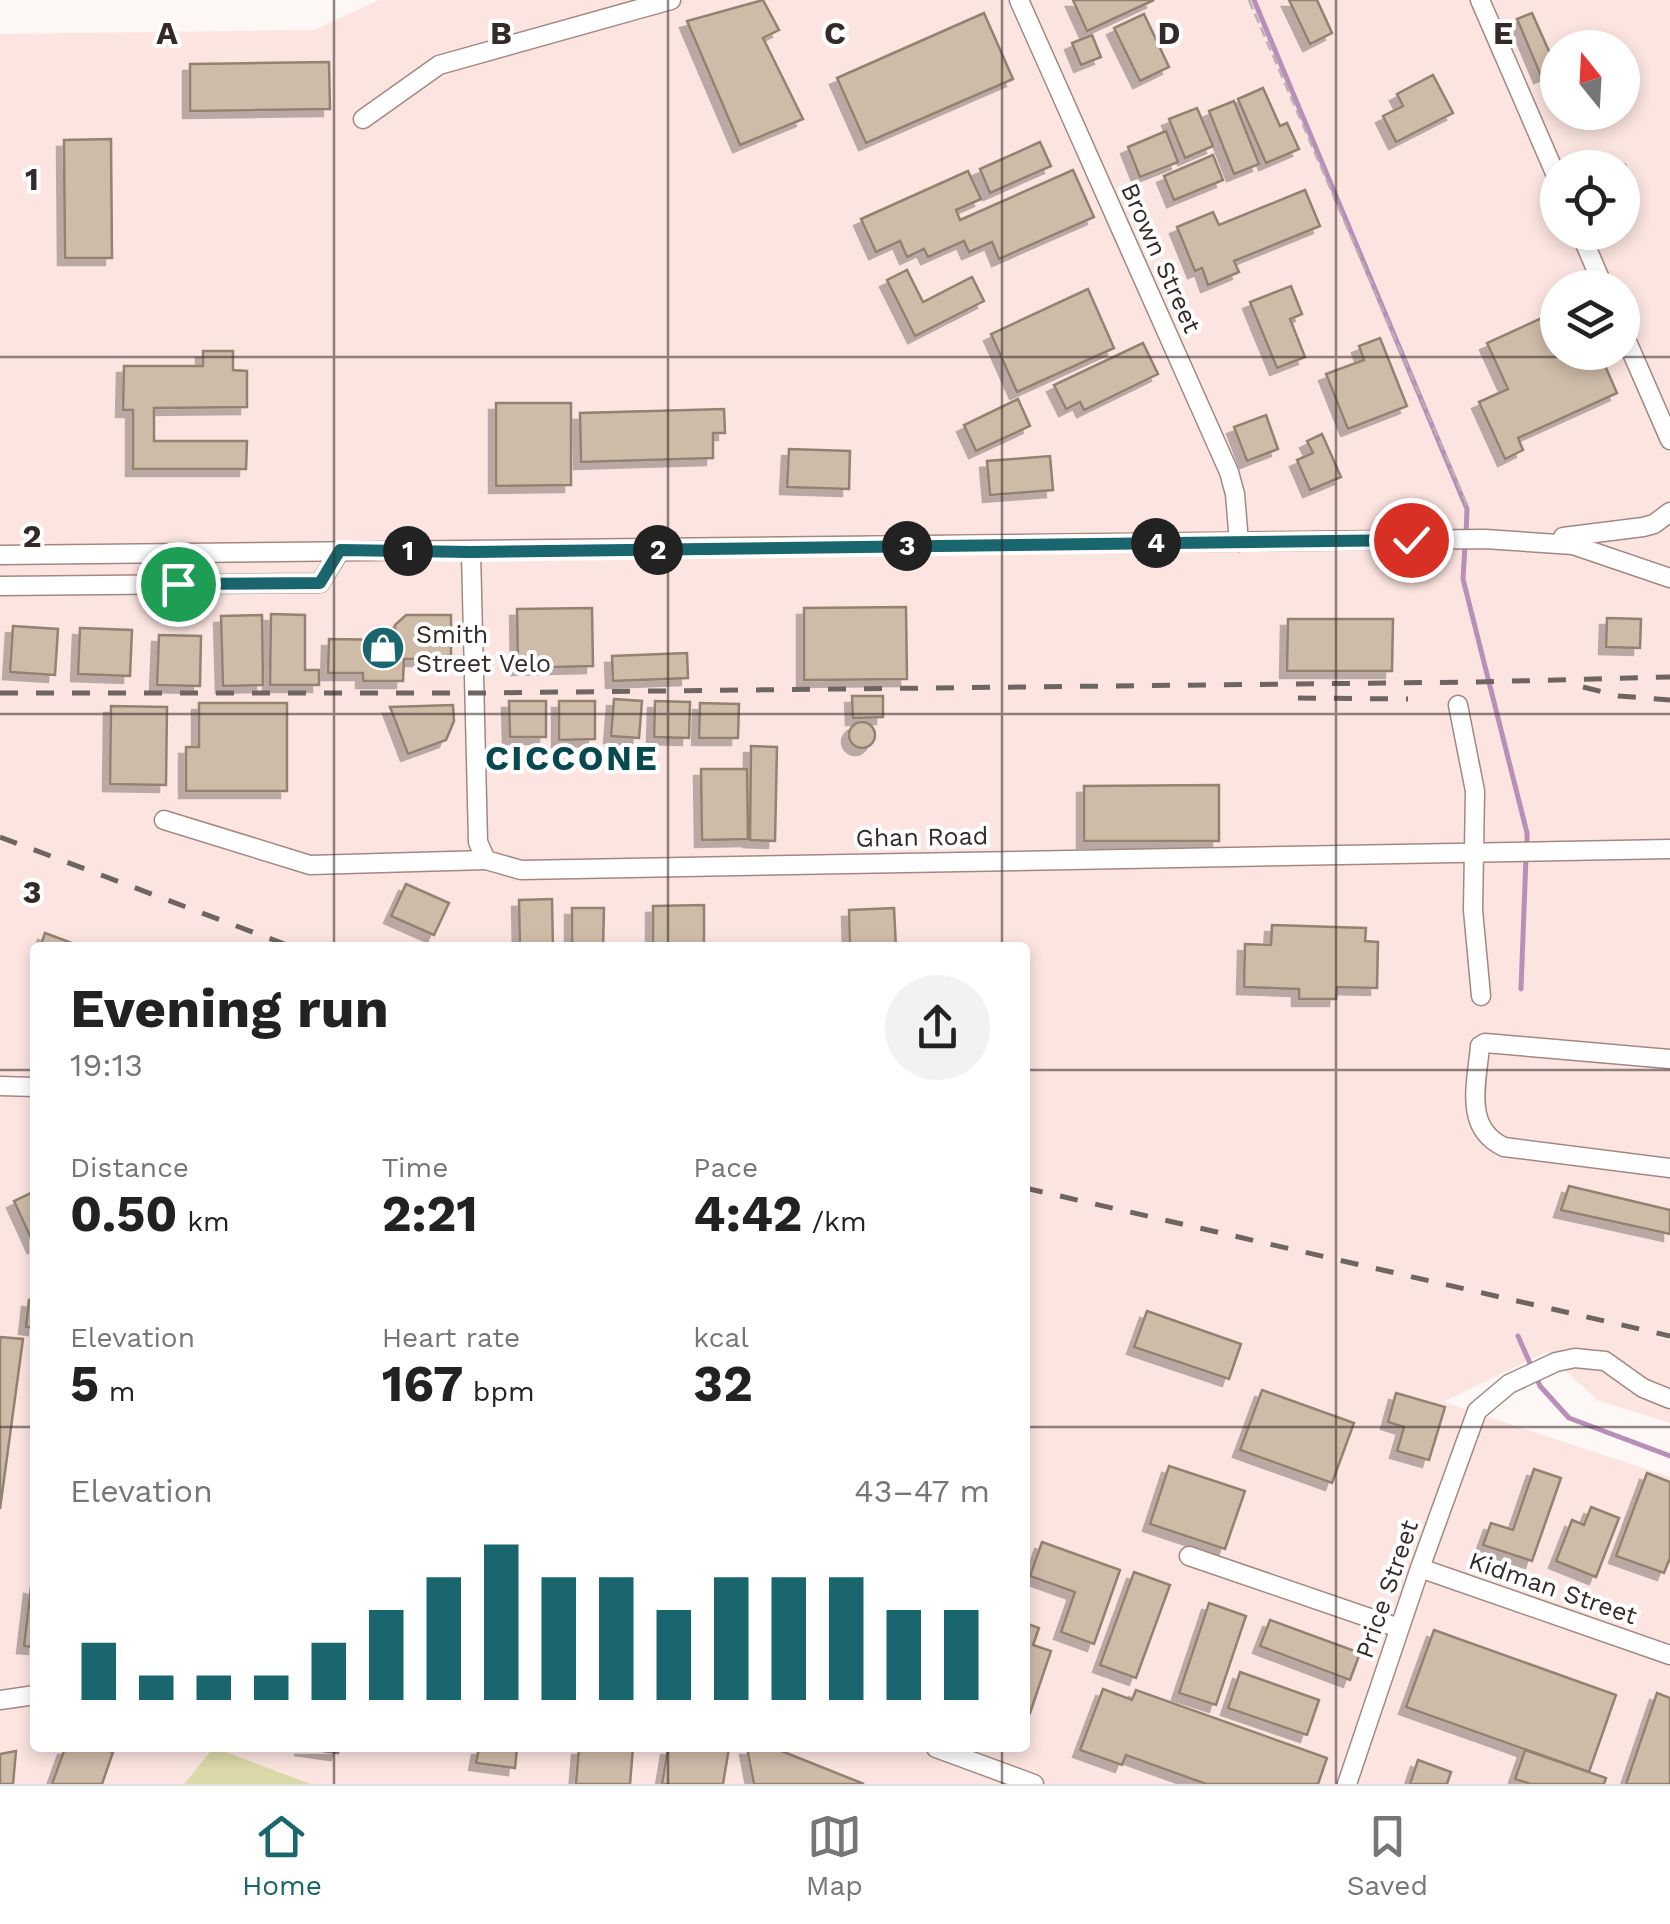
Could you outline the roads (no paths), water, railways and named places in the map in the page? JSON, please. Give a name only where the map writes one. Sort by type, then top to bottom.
[{"type":"street","points":[[362,118],[439,65],[671,0]]},
{"type":"street","name":"Brown Street","points":[[1019,0],[1228,472],[1235,494],[1239,542]]},
{"type":"street","points":[[1480,0],[1545,150]]},
{"type":"street","points":[[1639,370],[1670,440]]},
{"type":"street","points":[[1517,540],[1643,527],[1670,512]]},
{"type":"street","points":[[0,555],[1485,539],[1572,545],[1670,578]]},
{"type":"street","points":[[0,586],[320,583],[340,550]]},
{"type":"street","points":[[471,552],[475,823],[486,860]]},
{"type":"street","points":[[1458,705],[1475,790],[1472,910],[1481,996]]},
{"type":"street","name":"Ghan Road","points":[[164,820],[310,865],[486,860],[521,870],[1670,849]]},
{"type":"street","points":[[1670,1059],[1485,1043],[1480,1046],[1475,1106],[1482,1131],[1504,1147],[1670,1168]]},
{"type":"street","points":[[0,1086],[30,1087]]},
{"type":"street","name":"Price Street","points":[[1346,1784],[1477,1410],[1526,1375],[1556,1362],[1592,1357],[1605,1361],[1643,1388],[1670,1398]]},
{"type":"street","points":[[1189,1556],[1399,1628]]},
{"type":"street","name":"Kidman Street","points":[[1420,1568],[1670,1655]]},
{"type":"street","points":[[0,1700],[30,1695]]},
{"type":"street","points":[[947,1752],[1034,1784]]},
{"type":"waterway","points":[[1254,0],[1467,509],[1466,534]]},
{"type":"waterway","points":[[1465,545],[1463,579],[1527,833],[1527,846]]},
{"type":"waterway","points":[[1521,989],[1526,857]]},
{"type":"waterway","points":[[1518,1336],[1540,1386],[1569,1418],[1670,1456]]},
{"type":"railway","points":[[0,693],[475,693],[1670,677]]},
{"type":"railway","points":[[1583,687],[1619,696],[1670,700]]},
{"type":"railway","points":[[1298,698],[1408,699]]},
{"type":"railway","points":[[0,837],[279,942]]},
{"type":"railway","points":[[1030,1189],[1670,1336]]},
{"type":"place","name":"Smith Street Velo","points":[[383,648]]},
{"type":"district","name":"CICCONE","points":[[572,758]]}]
